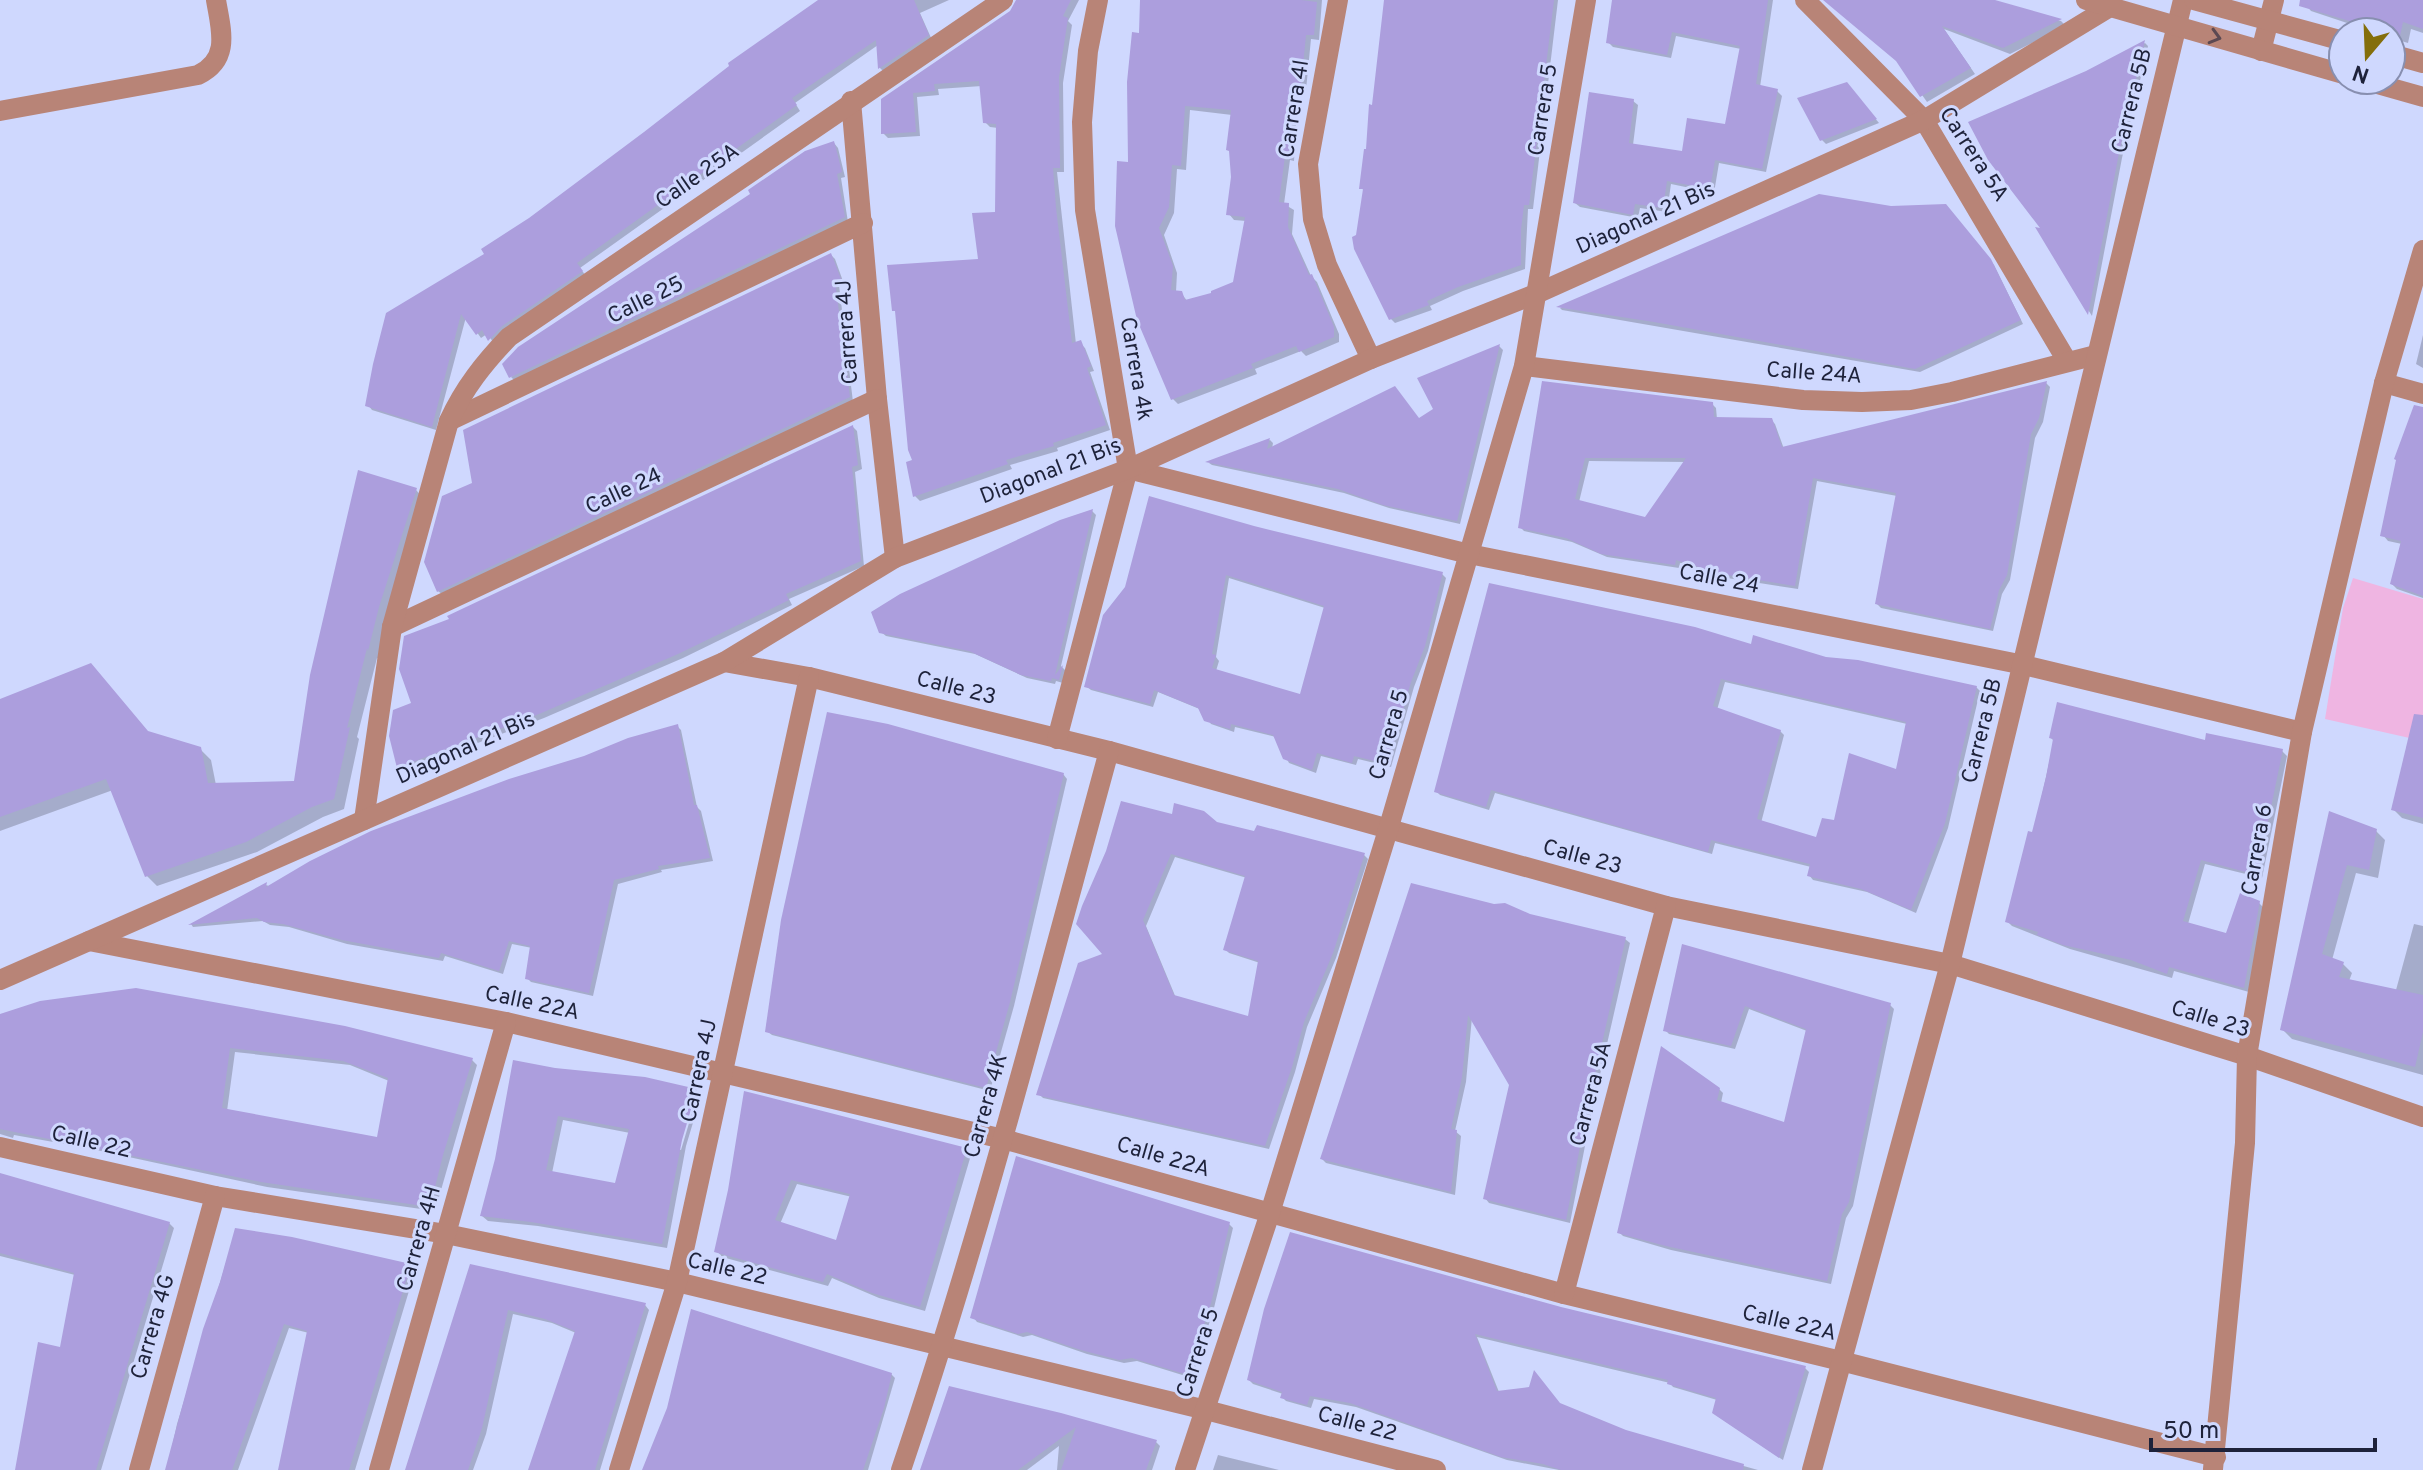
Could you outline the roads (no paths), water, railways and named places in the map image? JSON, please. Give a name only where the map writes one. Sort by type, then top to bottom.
[{"type":"street","points":[[0,111],[207,71],[220,56],[222,48],[216,0]]},
{"type":"street","name":"Calle 25A","points":[[364,820],[392,627],[449,421],[460,397],[482,365],[509,337],[1003,0]]},
{"type":"street","name":"Carrera 4k","points":[[1057,739],[1128,469],[1085,210],[1082,122],[1088,51],[1098,0]]},
{"type":"street","name":"Carrera 4l","points":[[1338,0],[1308,164],[1309,178],[1313,219],[1327,265],[1371,359]]},
{"type":"street","name":"Carrera 5","points":[[1185,1470],[1270,1213],[1388,830],[1524,366],[1586,0]]},
{"type":"street","name":"Carrera 5A","points":[[1805,0],[1924,120],[1988,223],[2067,361]]},
{"type":"street","points":[[2086,0],[2111,3],[2176,26],[2327,70]]},
{"type":"street","name":"Carrera 5B","points":[[1812,1470],[1950,964],[2183,0]]},
{"type":"street","points":[[2194,0],[2327,37]]},
{"type":"street","points":[[2261,51],[2274,0]]},
{"type":"street","name":"Diagonal 21 Bis","points":[[0,980],[724,662],[895,558],[1128,469],[1371,359],[1538,293],[1924,120],[2111,3]]},
{"type":"street","name":"Carrera 4J","points":[[851,101],[877,399],[895,558]]},
{"type":"street","name":"Calle 25","points":[[449,421],[863,223]]},
{"type":"street","name":"Carrera 6","points":[[2215,1464],[2245,1143],[2247,1056],[2302,732],[2384,383],[2423,250]]},
{"type":"street","name":"Calle 24A","points":[[1524,366],[1803,400],[1862,402],[1911,400],[1952,392],[2096,355]]},
{"type":"street","points":[[2384,383],[2423,394]]},
{"type":"street","name":"Calle 24","points":[[392,627],[877,399]]},
{"type":"street","name":"Calle 24","points":[[1128,469],[1469,554],[2024,665],[2302,732]]},
{"type":"street","name":"Calle 23","points":[[724,662],[809,677],[1109,751],[1666,906],[1950,964],[2247,1056],[2423,1117]]},
{"type":"street","name":"Carrera 4J","points":[[619,1470],[677,1282],[809,677]]},
{"type":"street","name":"Carrera 4K","points":[[901,1470],[943,1346],[1003,1139],[1109,751]]},
{"type":"street","name":"Carrera 5A","points":[[1564,1294],[1666,906]]},
{"type":"street","name":"Calle 22A","points":[[89,941],[506,1022],[1003,1139],[1564,1294],[1841,1361],[2215,1464]]},
{"type":"street","name":"Carrera 4H","points":[[379,1470],[506,1022]]},
{"type":"street","name":"Calle 22","points":[[0,1147],[215,1196],[446,1234],[677,1282],[1206,1410],[1436,1470]]},
{"type":"street","name":"Carrera 4G","points":[[139,1470],[215,1196]]}]
